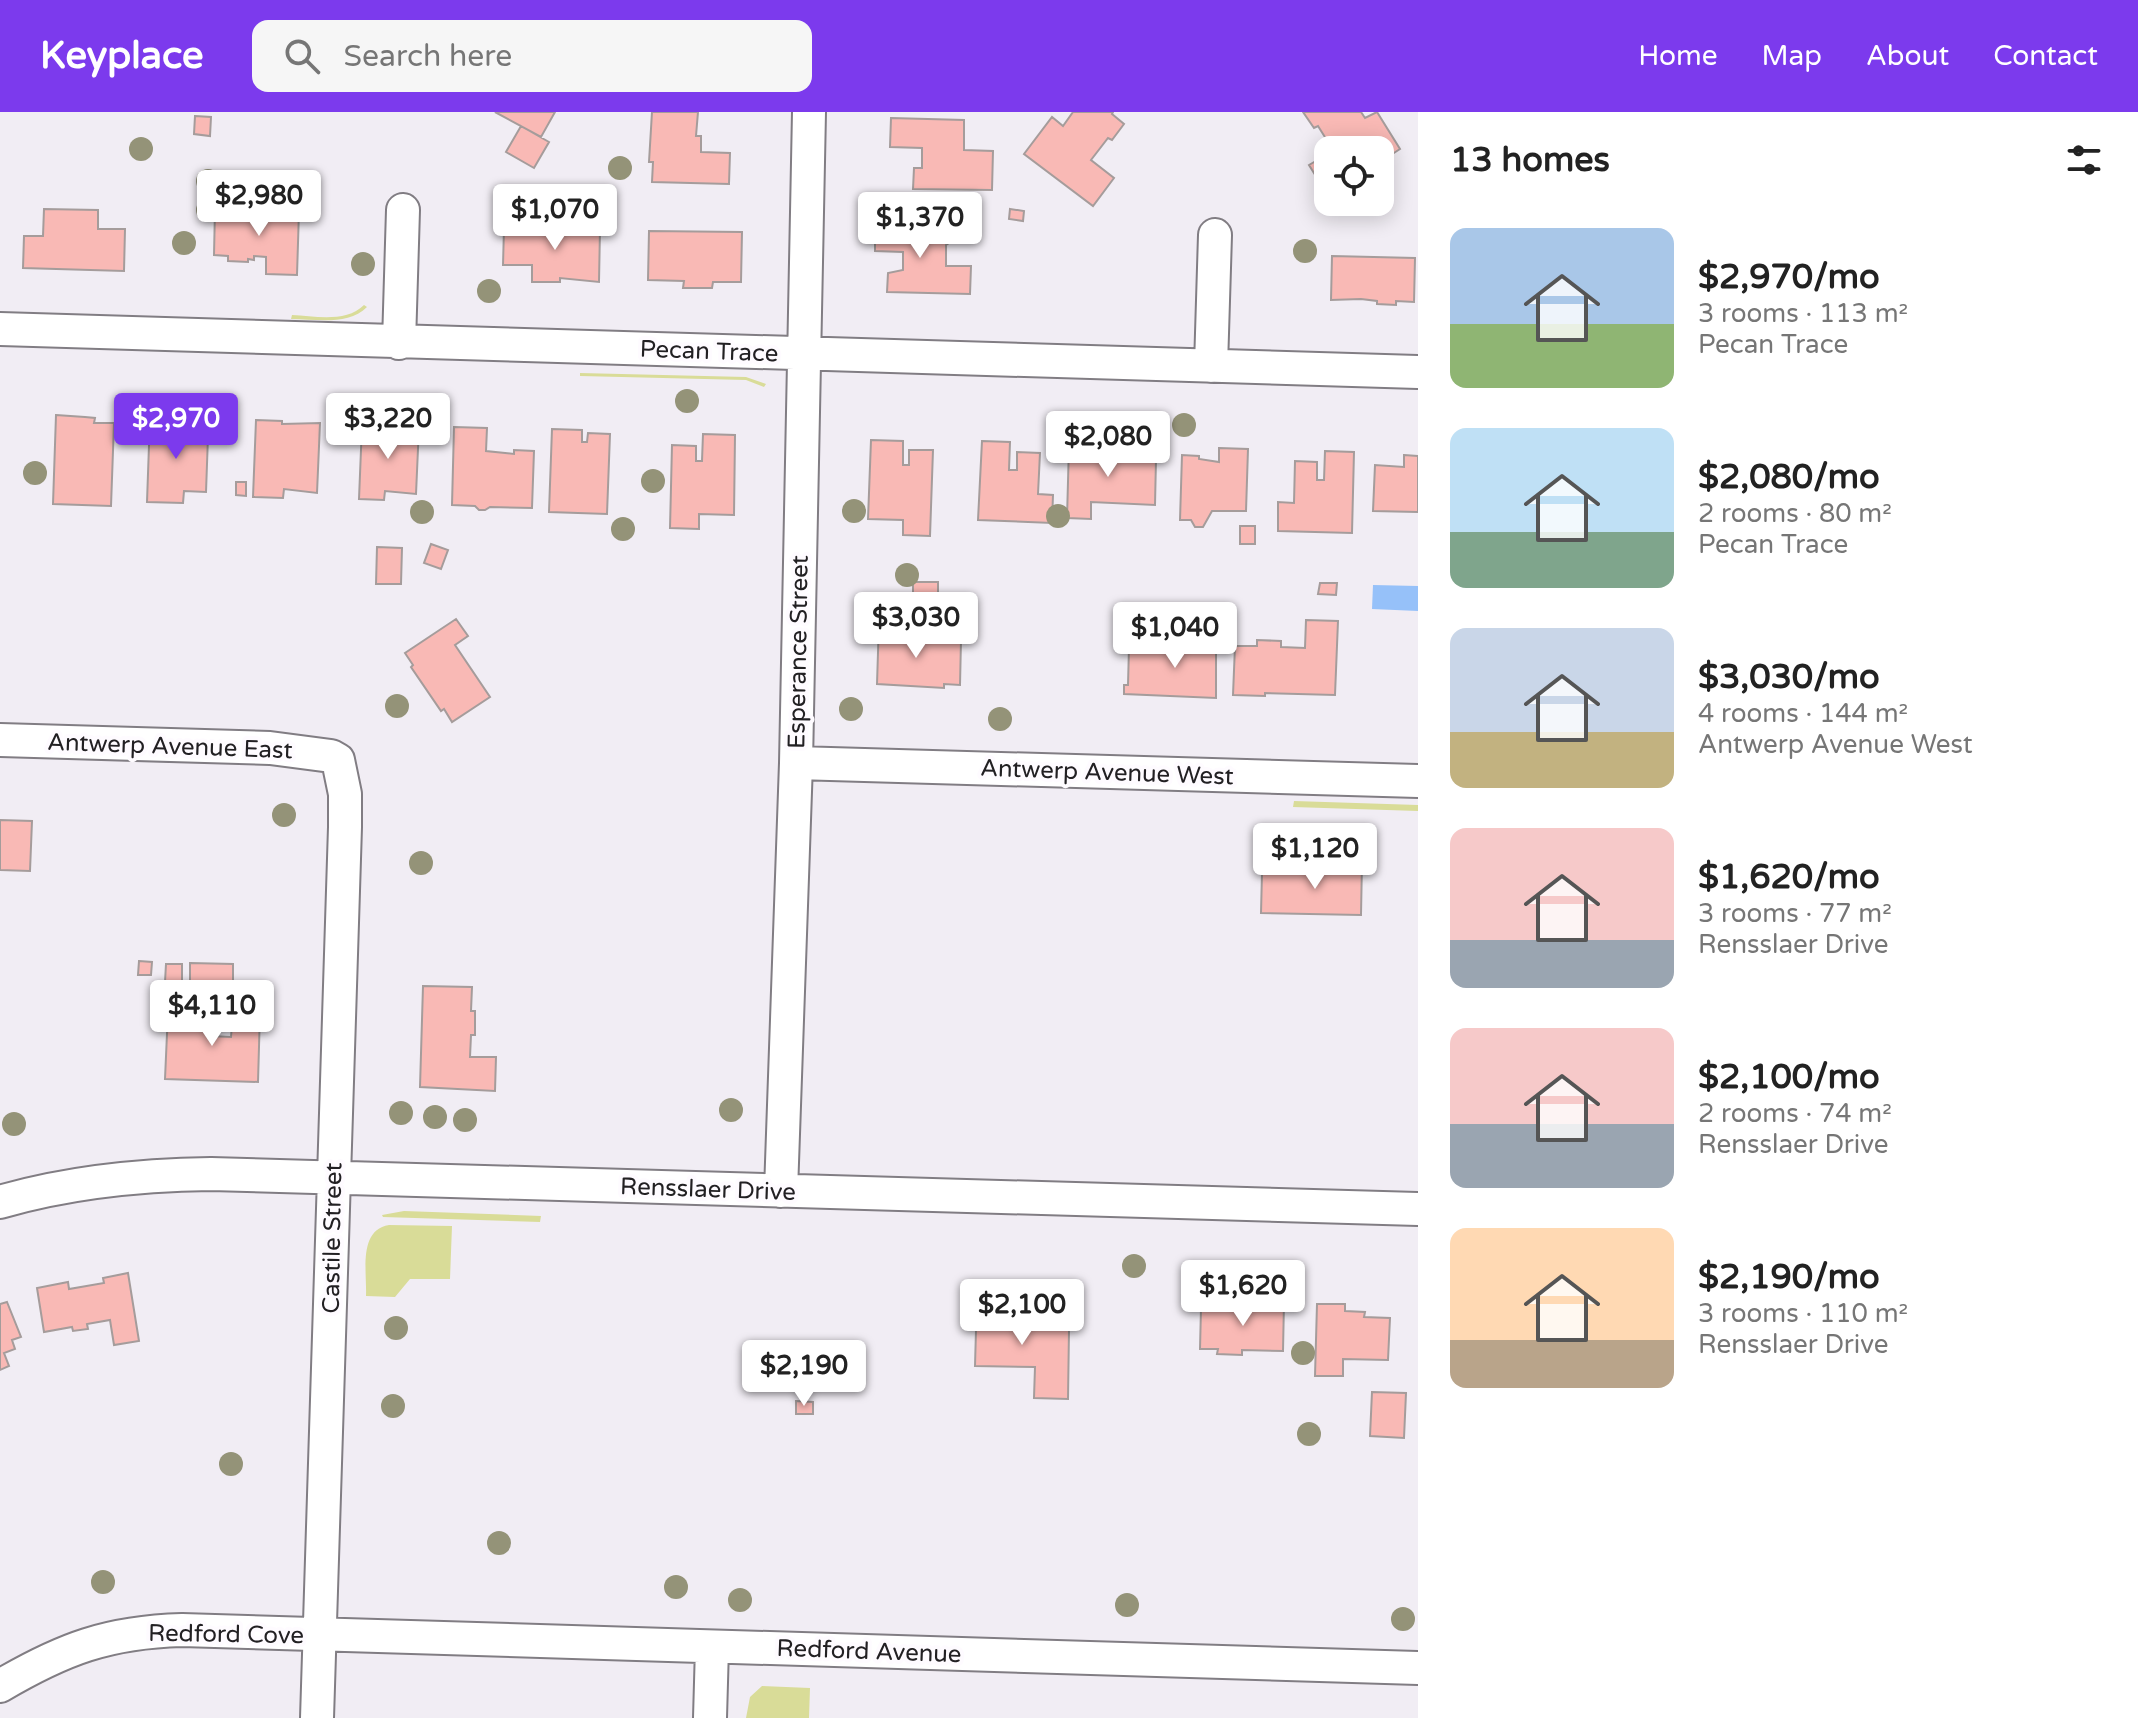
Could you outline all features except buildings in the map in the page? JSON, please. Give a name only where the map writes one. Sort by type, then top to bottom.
[{"type":"street","name":"Esperance Street","points":[[781,1191],[796,763],[809,112]]},
{"type":"street","points":[[399,343],[403,210]]},
{"type":"street","points":[[1211,366],[1215,235]]},
{"type":"street","name":"Pecan Trace","points":[[0,329],[1418,372]]},
{"type":"street","name":"Antwerp Avenue East","points":[[0,740],[270,748],[331,756],[338,760]]},
{"type":"street","name":"Castile Street","points":[[317,1718],[345,827],[345,794],[338,760]]},
{"type":"street","name":"Antwerp Avenue West","points":[[796,763],[1418,781]]},
{"type":"street","name":"Rensslaer Drive","points":[[0,1202],[34,1192],[128,1178],[188,1175],[334,1176],[1418,1209]]},
{"type":"street","name":"Redford Cove","points":[[0,1686],[76,1647],[129,1634],[182,1630],[320,1635]]},
{"type":"street","name":"Redford Avenue","points":[[320,1635],[1418,1668]]},
{"type":"street","points":[[710,1718],[712,1647]]},
{"type":"green space","points":[[364,305],[367,307],[359,313],[341,319],[291,319],[292,315],[339,316],[357,311]]},
{"type":"green space","points":[[580,373],[746,377],[766,384],[764,387],[746,380],[580,376]]},
{"type":"green space","points":[[1294,801],[1418,805],[1418,811],[1293,807]]},
{"type":"green space","points":[[404,1211],[541,1216],[540,1222],[382,1215]]},
{"type":"green space","points":[[389,1225],[452,1226],[450,1279],[410,1279],[395,1297],[366,1296],[368,1243],[379,1229]]},
{"type":"green space","points":[[762,1686],[810,1688],[809,1718],[746,1718],[750,1697]]},
{"type":"water","points":[[1373,585],[1418,586],[1418,611],[1372,609]]}]
